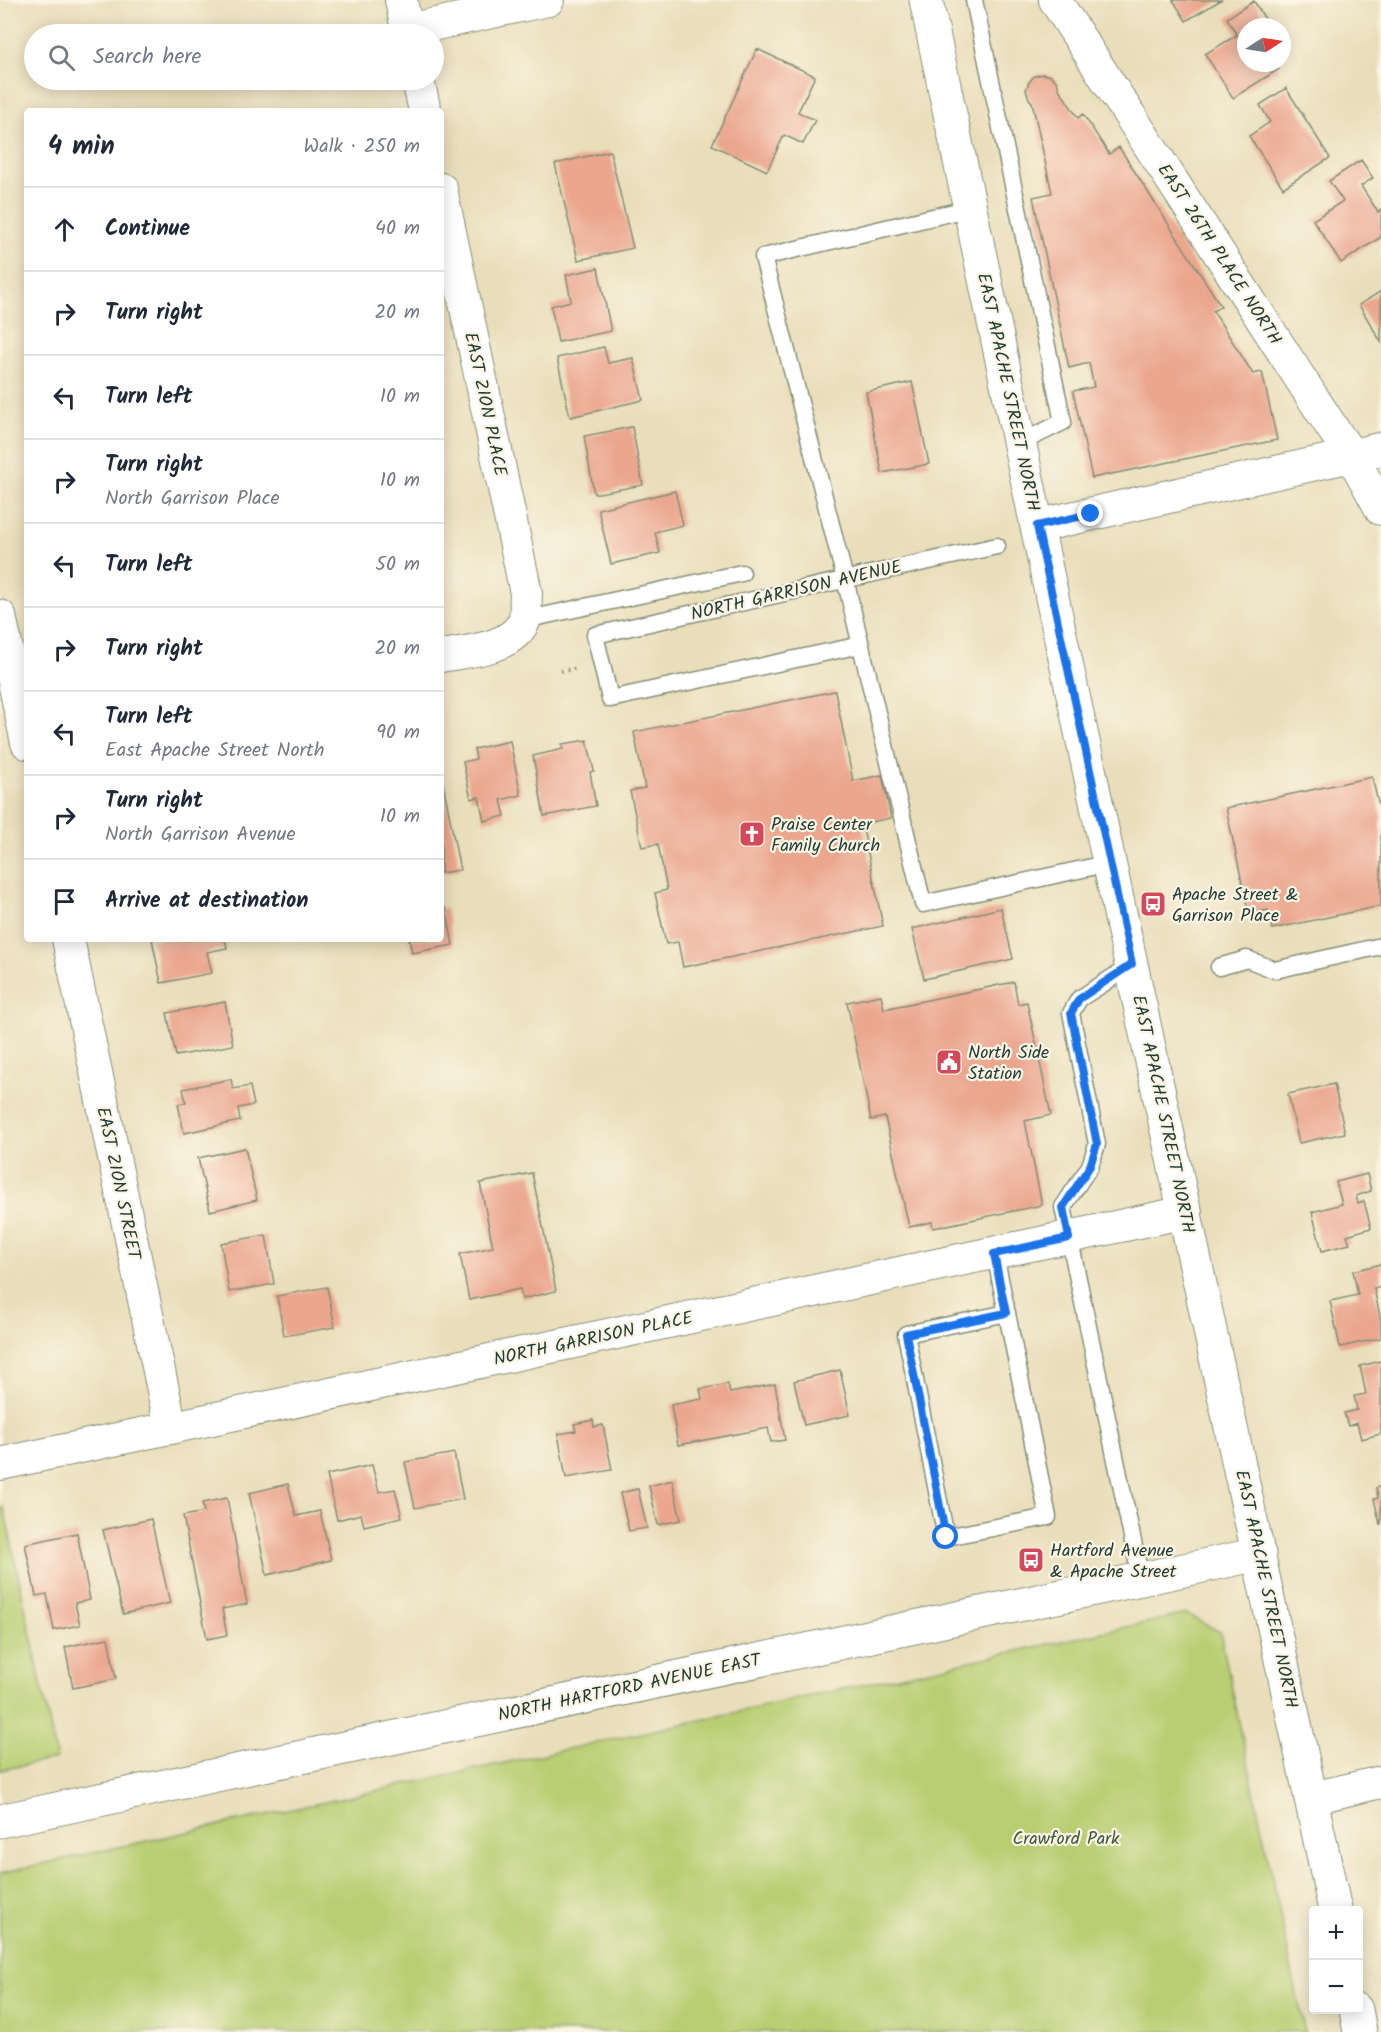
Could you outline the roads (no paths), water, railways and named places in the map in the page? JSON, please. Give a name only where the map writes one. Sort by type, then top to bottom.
[{"type":"main road","name":"EAST APACHE STREET NORTH","points":[[926,0],[1334,1906]]},
{"type":"main road","points":[[1037,526],[1367,452]]},
{"type":"main road","name":"NORTH HARTFORD AVENUE EAST","points":[[0,1821],[1259,1554]]},
{"type":"main road","points":[[1357,2014],[1360,2032]]},
{"type":"street","points":[[401,0],[406,24]]},
{"type":"street","points":[[443,24],[548,0]]},
{"type":"street","name":"EAST 26TH PLACE NORTH","points":[[1055,0],[1333,429],[1367,452],[1381,509]]},
{"type":"street","points":[[420,90],[423,108]]},
{"type":"street","name":"EAST ZION PLACE","points":[[444,203],[526,593],[524,620]]},
{"type":"street","points":[[0,616],[24,730]]},
{"type":"street","points":[[444,655],[493,645],[514,634],[524,620]]},
{"type":"street","points":[[0,750],[24,745]]},
{"type":"street","name":"EAST ZION STREET","points":[[69,942],[171,1428]]},
{"type":"street","name":"NORTH GARRISON PLACE","points":[[0,1464],[1186,1212]]},
{"type":"street","points":[[1312,1798],[1381,1782]]},
{"type":"lane","points":[[974,0],[1063,422],[1020,443]]},
{"type":"lane","points":[[971,208],[763,257],[845,579],[923,904],[1110,863]]},
{"type":"lane","name":"NORTH GARRISON AVENUE","points":[[861,645],[610,699],[595,636],[997,546]]},
{"type":"lane","name":"NORTH GARRISON AVENUE","points":[[524,620],[742,573]]},
{"type":"lane","points":[[1219,967],[1247,959],[1275,970],[1381,946]]},
{"type":"lane","points":[[1132,964],[1079,999],[1071,1013],[1097,1144],[1090,1166],[1063,1207],[1141,1580]]},
{"type":"lane","points":[[994,1254],[1048,1517],[946,1537],[906,1334],[1006,1313]]},
{"type":"place","name":"Praise Center Family Church","points":[[752,834]]},
{"type":"place","name":"Apache Street & Garrison Place","points":[[1153,904]]},
{"type":"place","name":"North Side Station","points":[[949,1062]]},
{"type":"place","name":"Hartford Avenue & Apache Street","points":[[1031,1560]]},
{"type":"park label","name":"Crawford Park","points":[[1066,1838]]}]
